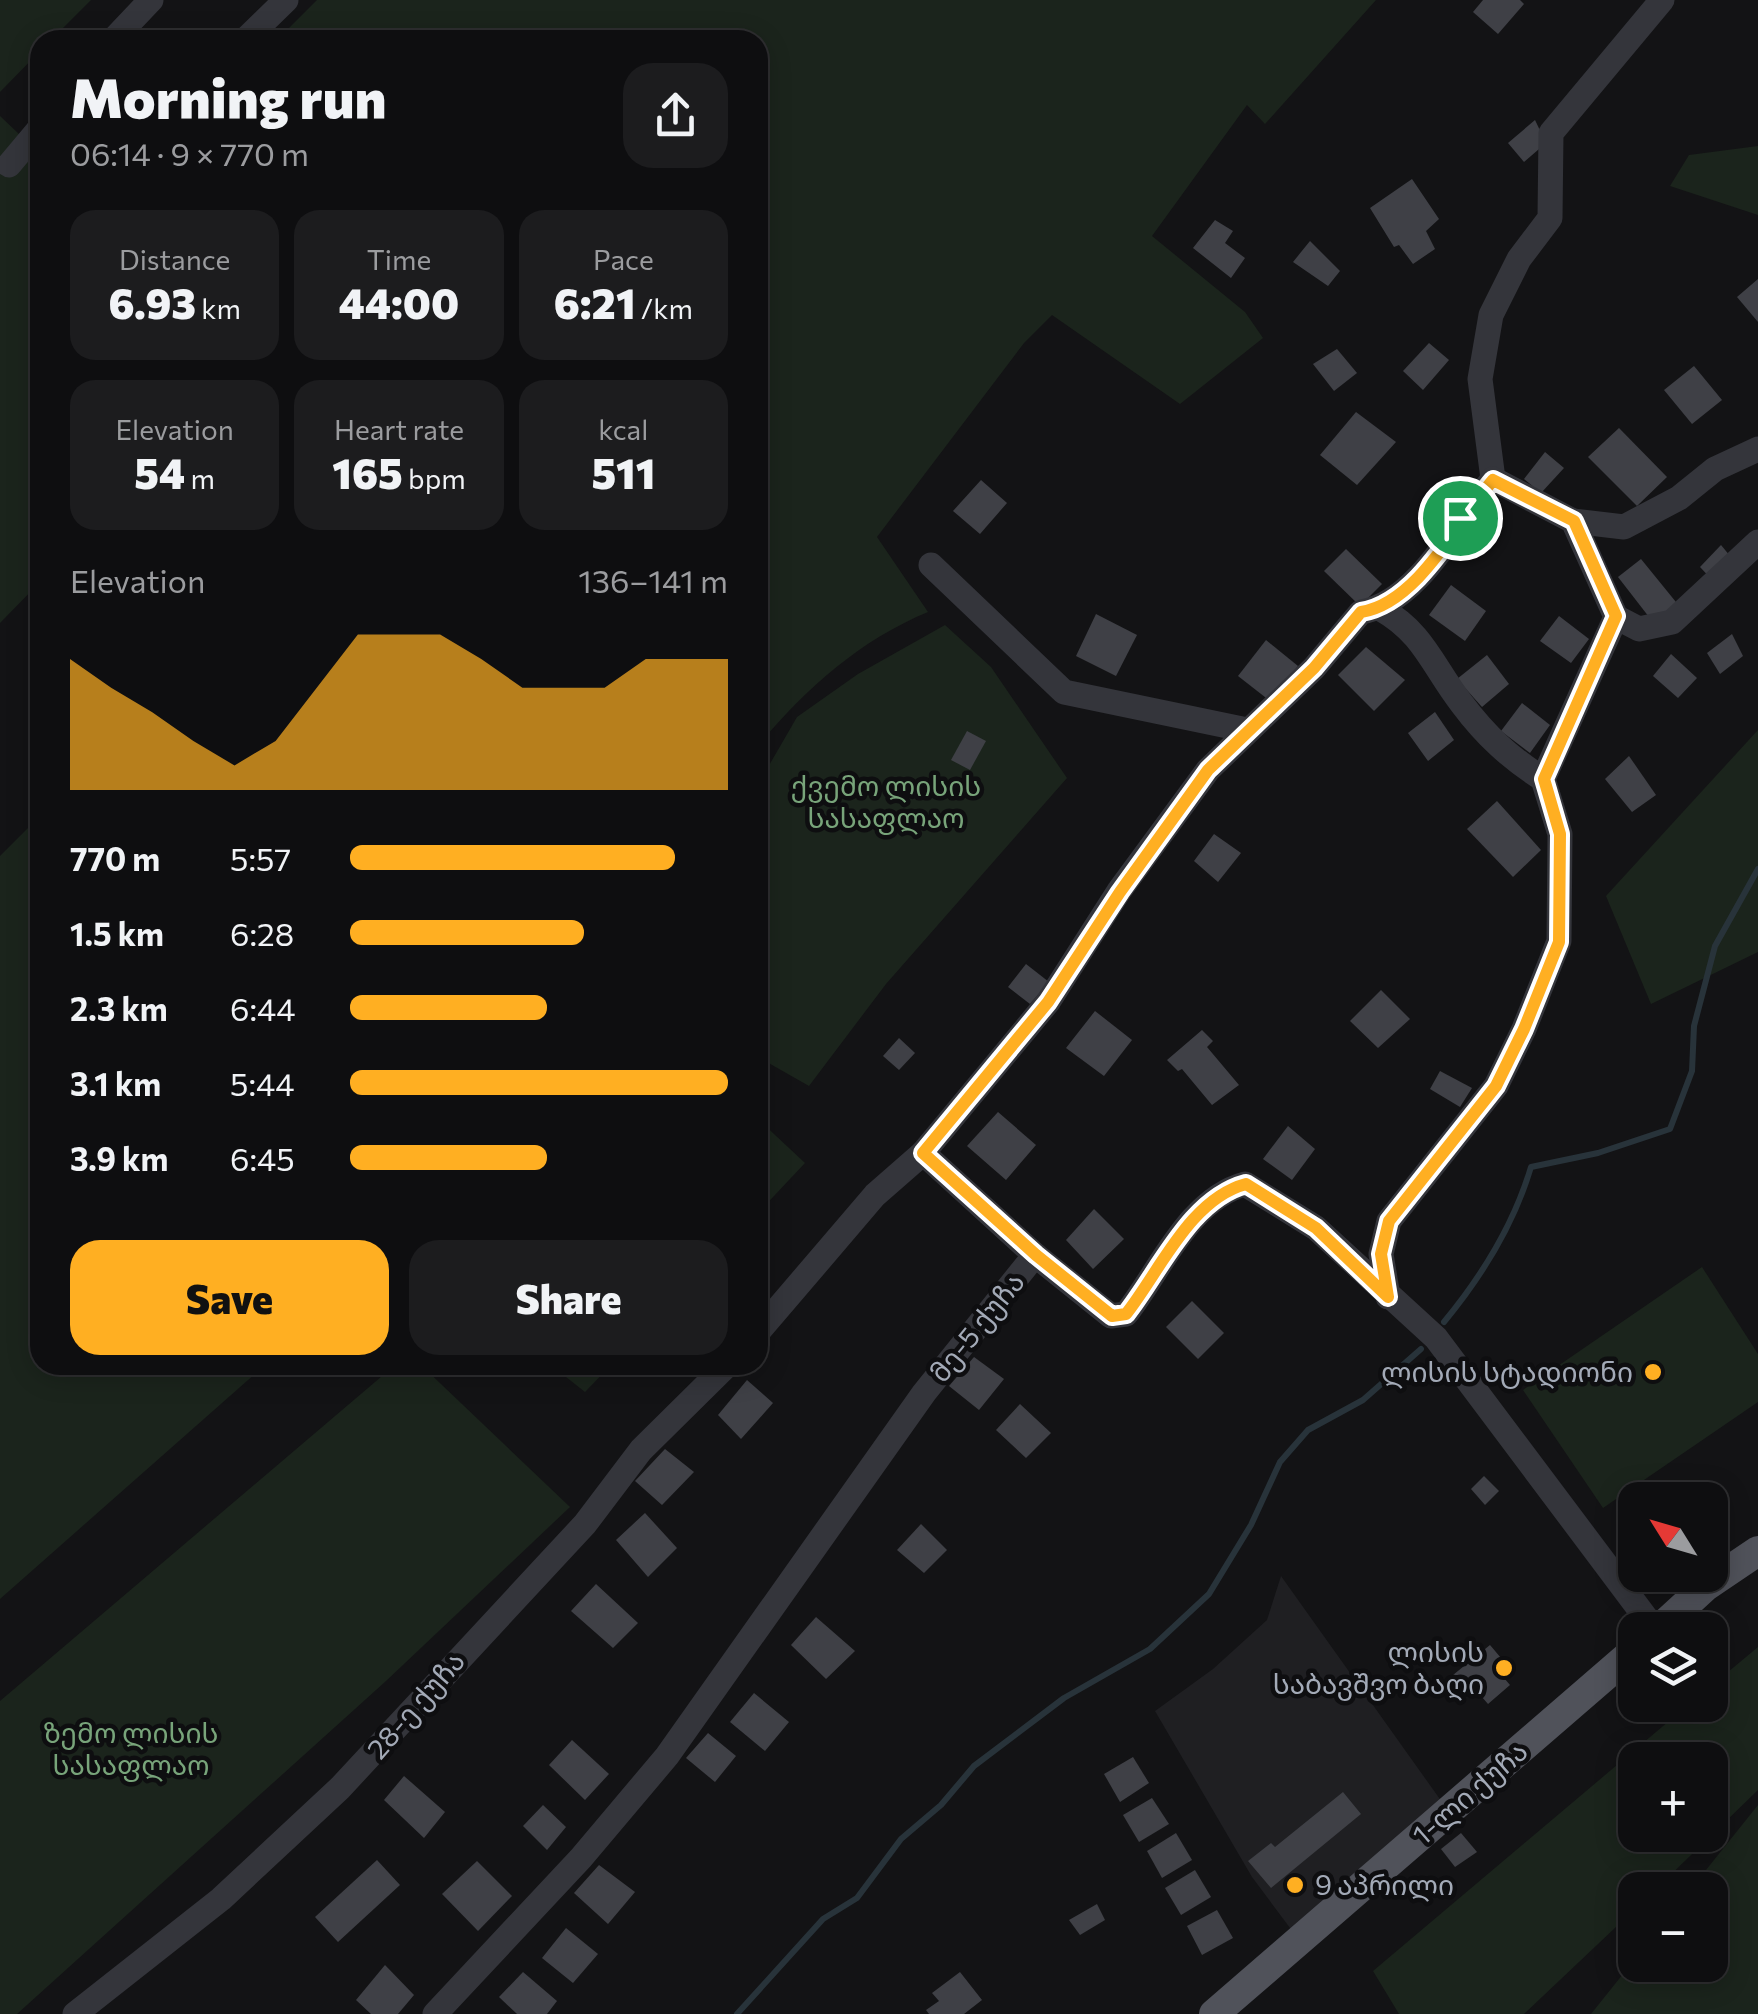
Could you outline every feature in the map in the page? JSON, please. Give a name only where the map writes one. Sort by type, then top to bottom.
[{"type":"main road","points":[[1677,1612],[1706,1586],[1758,1552]]},
{"type":"main road","name":"1-ლი ქუჩა","points":[[1214,2014],[1618,1665]]},
{"type":"street","points":[[122,30],[151,0]]},
{"type":"street","points":[[255,30],[286,0]]},
{"type":"street","points":[[768,1320],[876,1194],[923,1153],[1048,1002],[1120,892],[1208,770],[1314,668],[1361,612],[1381,609],[1427,570],[1460,518],[1493,480],[1480,379],[1491,315],[1519,259],[1550,218],[1552,134],[1662,0]]},
{"type":"street","points":[[5,166],[30,139]]},
{"type":"street","points":[[5,166],[30,159]]},
{"type":"street","points":[[1493,480],[1574,521],[1624,527],[1679,498],[1716,469],[1758,448]]},
{"type":"street","points":[[1574,521],[1616,616],[1639,629],[1672,622],[1758,542]]},
{"type":"street","points":[[931,565],[1064,692],[1247,730]]},
{"type":"street","points":[[1381,609],[1408,624],[1460,702],[1503,753],[1544,779]]},
{"type":"street","points":[[1388,1297],[1381,1254],[1389,1221],[1496,1086],[1559,942],[1560,834],[1544,779],[1616,616]]},
{"type":"street","points":[[923,1153],[1036,1255]]},
{"type":"street","name":"მე-5 ქუჩა","points":[[435,2014],[581,1858],[667,1756],[924,1393],[1036,1255],[1112,1316],[1126,1314],[1184,1232],[1223,1190],[1246,1184],[1316,1228],[1436,1338],[1644,1612]]},
{"type":"street","name":"28-ე ქუჩა","points":[[74,2014],[221,1899],[340,1788],[576,1535],[642,1450],[718,1375]]},
{"type":"shaded area","points":[[1281,1576],[1442,1802],[1293,1932],[1252,1877],[1155,1711],[1213,1669],[1267,1620]]},
{"type":"green space","points":[[0,0],[91,0],[61,30],[30,30],[30,61],[0,92]]},
{"type":"green space","points":[[317,0],[1376,0],[1265,124],[1247,105],[1152,236],[1245,312],[1263,338],[1180,404],[1052,315],[1024,343],[877,537],[928,612],[879,637],[835,668],[768,735],[768,30],[287,30]]},
{"type":"green space","points":[[0,116],[30,144],[30,592],[0,623]]},
{"type":"green space","points":[[1758,146],[1758,215],[1670,186],[1689,155]]},
{"type":"green space","name":"ქვემო ლისის სასაფლაო","points":[[945,625],[991,667],[1067,778],[886,984],[809,1086],[768,1063],[768,767],[797,717],[858,674]]},
{"type":"green space","points":[[1758,730],[1758,952],[1651,1004],[1606,896]]},
{"type":"green space","points":[[30,826],[30,1375],[254,1375],[0,1599],[0,856]]},
{"type":"green space","points":[[768,1128],[805,1163],[768,1202]]},
{"type":"green space","name":"ლისის სტადიონი","points":[[1702,1267],[1758,1354],[1758,1402],[1641,1482],[1618,1482],[1618,1498],[1603,1508],[1523,1390]]},
{"type":"green space","name":"ზემო ლისის სასაფლაო","points":[[383,1375],[431,1375],[570,1507],[386,1681],[17,2014],[0,2014],[0,1701]]},
{"type":"green space","points":[[564,1375],[601,1375],[585,1392]]},
{"type":"green space","points":[[1758,1647],[1758,1790],[1728,1819],[1728,1742],[1644,1742],[1668,1722],[1728,1722],[1728,1672]]},
{"type":"green space","points":[[1618,1764],[1618,1852],[1694,1852],[1674,1872],[1618,1872],[1618,1925],[1524,2014],[1399,2014],[1373,1971]]},
{"type":"green space","points":[[1758,1805],[1758,2014],[1591,2014],[1618,1980],[1728,1982],[1728,1872],[1704,1872],[1720,1852],[1728,1852],[1728,1842]]},
{"type":"building","points":[[1483,0],[1520,0],[1524,4],[1498,34],[1473,12]]},
{"type":"building","points":[[1535,120],[1546,143],[1524,162],[1508,143]]},
{"type":"building","points":[[1412,179],[1439,219],[1426,231],[1435,249],[1413,264],[1399,245],[1394,247],[1370,208]]},
{"type":"building","points":[[1215,220],[1233,231],[1225,243],[1245,258],[1231,278],[1193,248]]},
{"type":"building","points":[[1310,241],[1340,271],[1328,286],[1293,262]]},
{"type":"building","points":[[1758,279],[1758,322],[1737,297]]},
{"type":"building","points":[[1429,343],[1449,360],[1423,390],[1403,371]]},
{"type":"building","points":[[1337,349],[1357,373],[1334,391],[1313,364]]},
{"type":"building","points":[[1694,366],[1722,400],[1692,424],[1664,390]]},
{"type":"building","points":[[1356,412],[1396,442],[1357,485],[1320,455]]},
{"type":"building","points":[[1619,428],[1667,477],[1637,506],[1588,457]]},
{"type":"building","points":[[1545,452],[1564,468],[1541,493],[1524,479]]},
{"type":"building","points":[[981,480],[1007,503],[980,534],[953,511]]},
{"type":"building","points":[[1721,545],[1735,562],[1714,582],[1700,567]]},
{"type":"building","points":[[1346,549],[1382,584],[1360,606],[1324,571]]},
{"type":"building","points":[[1641,559],[1680,607],[1656,626],[1618,577]]},
{"type":"building","points":[[1451,585],[1486,611],[1465,641],[1429,615]]},
{"type":"building","points":[[1096,614],[1137,635],[1116,676],[1076,656]]},
{"type":"building","points":[[1559,616],[1589,639],[1571,663],[1540,641]]},
{"type":"building","points":[[1732,634],[1743,656],[1720,674],[1707,653]]},
{"type":"building","points":[[1266,640],[1298,666],[1270,701],[1238,676]]},
{"type":"building","points":[[1366,647],[1405,680],[1374,711],[1338,675]]},
{"type":"building","points":[[1671,654],[1697,678],[1678,698],[1653,676]]},
{"type":"building","points":[[1487,655],[1509,684],[1482,707],[1457,679]]},
{"type":"building","points":[[1522,703],[1550,725],[1530,753],[1501,731]]},
{"type":"building","points":[[1435,712],[1454,740],[1428,761],[1408,733]]},
{"type":"building","points":[[967,731],[986,741],[970,770],[951,760]]},
{"type":"building","points":[[1629,756],[1656,795],[1632,812],[1605,779]]},
{"type":"building","points":[[1497,801],[1541,850],[1513,877],[1467,829]]},
{"type":"building","points":[[1214,834],[1241,853],[1218,882],[1194,861]]},
{"type":"building","points":[[1026,964],[1049,982],[1030,1004],[1008,987]]},
{"type":"building","points":[[1381,990],[1410,1019],[1378,1048],[1350,1021]]},
{"type":"building","points":[[1095,1011],[1132,1040],[1104,1076],[1066,1048]]},
{"type":"building","points":[[1202,1030],[1213,1041],[1207,1047],[1239,1085],[1212,1105],[1182,1069],[1178,1071],[1167,1060]]},
{"type":"building","points":[[899,1038],[915,1053],[899,1070],[883,1056]]},
{"type":"building","points":[[1440,1071],[1472,1088],[1460,1107],[1430,1089]]},
{"type":"building","points":[[998,1112],[1036,1145],[1006,1180],[967,1146]]},
{"type":"building","points":[[1288,1126],[1315,1149],[1292,1180],[1263,1159]]},
{"type":"building","points":[[1094,1209],[1124,1239],[1093,1269],[1066,1240]]},
{"type":"building","points":[[1192,1301],[1224,1333],[1198,1359],[1166,1327]]},
{"type":"building","points":[[974,1357],[1004,1379],[979,1410],[949,1386]]},
{"type":"building","points":[[747,1380],[773,1403],[741,1439],[718,1415]]},
{"type":"building","points":[[1020,1404],[1051,1433],[1026,1458],[996,1430]]},
{"type":"building","points":[[665,1449],[694,1472],[662,1505],[635,1481]]},
{"type":"building","points":[[1484,1476],[1499,1491],[1485,1505],[1471,1489]]},
{"type":"building","points":[[645,1513],[677,1548],[648,1577],[616,1540]]},
{"type":"building","points":[[921,1524],[947,1550],[924,1573],[897,1550]]},
{"type":"building","points":[[596,1584],[638,1623],[613,1648],[571,1611]]},
{"type":"building","points":[[816,1617],[855,1651],[826,1679],[791,1645]]},
{"type":"building","points":[[1490,1645],[1512,1671],[1504,1678],[1510,1685],[1488,1704],[1475,1689],[1469,1694],[1453,1675]]},
{"type":"building","points":[[754,1693],[789,1722],[765,1751],[730,1722]]},
{"type":"building","points":[[708,1733],[736,1756],[715,1782],[686,1758]]},
{"type":"building","points":[[572,1740],[609,1774],[585,1800],[549,1765]]},
{"type":"building","points":[[1133,1757],[1149,1783],[1120,1802],[1104,1774]]},
{"type":"building","points":[[404,1776],[445,1812],[424,1838],[384,1800]]},
{"type":"building","points":[[1343,1792],[1361,1814],[1271,1888],[1248,1861],[1271,1843],[1275,1847]]},
{"type":"building","points":[[1152,1798],[1169,1824],[1139,1842],[1123,1815]]},
{"type":"building","points":[[543,1805],[566,1827],[547,1850],[523,1826]]},
{"type":"building","points":[[1176,1833],[1192,1860],[1162,1878],[1147,1851]]},
{"type":"building","points":[[1461,1833],[1477,1852],[1455,1867],[1441,1849]]},
{"type":"building","points":[[377,1860],[400,1885],[338,1942],[315,1917]]},
{"type":"building","points":[[477,1861],[512,1896],[478,1931],[442,1894]]},
{"type":"building","points":[[599,1865],[635,1892],[608,1924],[574,1893]]},
{"type":"building","points":[[1195,1870],[1211,1897],[1181,1915],[1165,1888]]},
{"type":"building","points":[[1097,1904],[1105,1920],[1080,1935],[1069,1920]]},
{"type":"building","points":[[1217,1910],[1233,1938],[1202,1955],[1187,1926]]},
{"type":"building","points":[[566,1928],[598,1954],[573,1983],[542,1958]]},
{"type":"building","points":[[385,1965],[414,1995],[398,2014],[371,2014],[356,2000]]},
{"type":"building","points":[[523,1972],[557,2001],[547,2014],[517,2014],[499,1997]]},
{"type":"building","points":[[960,1972],[982,2000],[964,2014],[929,2014],[926,2010],[939,2001],[932,1993]]},
{"type":"waterway","points":[[1444,1322],[1495,1249],[1516,1209],[1531,1167],[1598,1153],[1670,1129],[1692,1071],[1694,1026],[1715,946],[1758,869]]},
{"type":"waterway","points":[[737,2014],[823,1919],[857,1898],[901,1839],[941,1805],[974,1766],[1064,1698],[1150,1649],[1209,1594],[1251,1525],[1280,1462],[1308,1430],[1363,1400],[1421,1349]]},
{"type":"place","name":"ლისის სტადიონი","points":[[1653,1372]]},
{"type":"place","name":"ლისის საბავშვო ბაღი","points":[[1504,1668]]},
{"type":"place","name":"9 აპრილი","points":[[1295,1885]]},
{"type":"route","points":[[1493,480],[1574,521],[1616,616],[1544,779],[1560,834],[1559,942],[1524,1029],[1496,1086],[1389,1221],[1381,1254],[1388,1297],[1316,1228],[1246,1184],[1223,1190],[1184,1232],[1126,1314],[1112,1316],[1036,1255],[923,1153],[1048,1002],[1120,892],[1208,770],[1314,668],[1361,612],[1381,609],[1427,570],[1460,518],[1493,480]]}]
